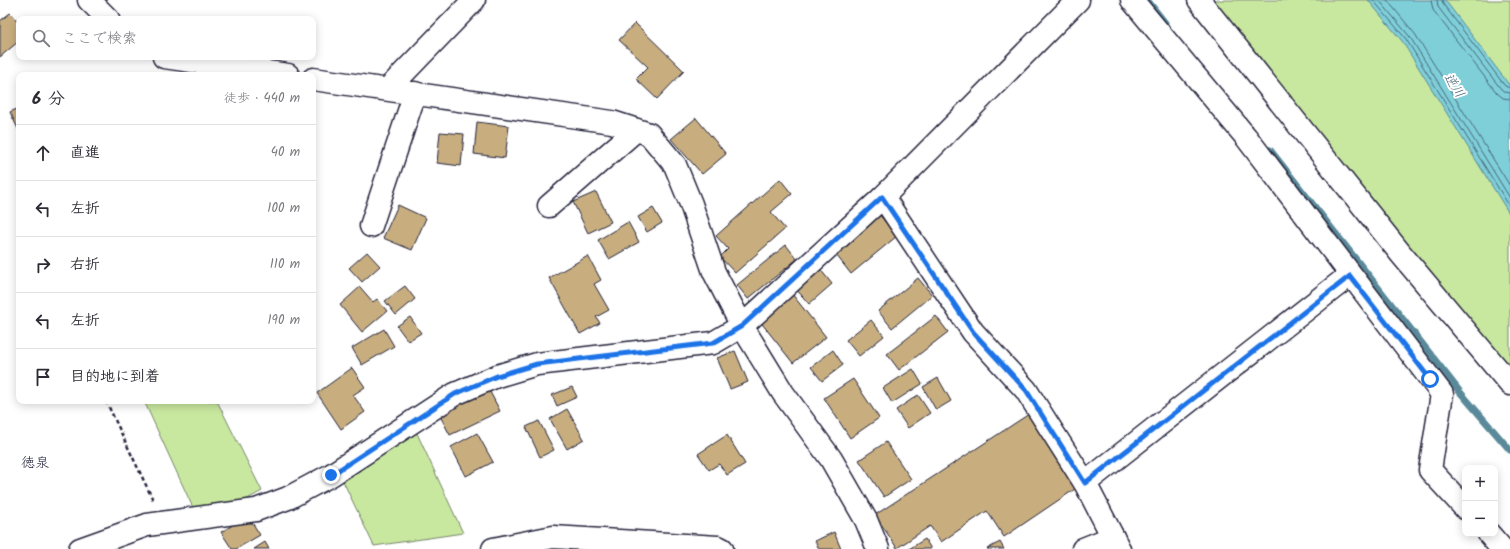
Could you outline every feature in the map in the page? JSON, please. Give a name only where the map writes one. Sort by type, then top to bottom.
[{"type":"street","points":[[89,0],[105,16]]},
{"type":"street","points":[[388,89],[474,0]]},
{"type":"street","points":[[80,549],[147,525],[256,510],[288,498],[331,475],[455,394],[497,376],[537,364],[713,343],[742,326],[882,197],[1078,0]]},
{"type":"street","points":[[1132,0],[1246,137],[1350,276],[1442,394],[1430,470],[1462,505]]},
{"type":"street","points":[[1199,0],[1401,254],[1510,384]]},
{"type":"street","points":[[185,60],[267,72]]},
{"type":"street","points":[[316,79],[612,122],[649,134],[675,165],[691,204],[714,272],[742,326],[783,392],[831,459],[866,520],[878,549]]},
{"type":"street","points":[[371,226],[415,93]]},
{"type":"street","points":[[549,206],[636,130]]},
{"type":"street","points":[[882,197],[973,332],[1026,390],[1085,483],[1116,543],[1084,549]]},
{"type":"street","points":[[1085,483],[1350,276]]},
{"type":"street","points":[[492,549],[553,537],[718,547],[722,549]]},
{"type":"street","points":[[1492,537],[1502,549]]},
{"type":"path","points":[[107,404],[163,523]]},
{"type":"green space","points":[[1214,0],[1510,0],[1510,373],[1267,76]]},
{"type":"green space","points":[[145,404],[218,404],[262,491],[240,503],[194,510]]},
{"type":"green space","points":[[415,429],[463,533],[374,546],[342,479]]},
{"type":"water","name":"逆川","points":[[1368,0],[1445,0],[1510,86],[1510,215],[1402,41]]},
{"type":"building","points":[[10,13],[16,20],[16,44],[0,57],[0,21]]},
{"type":"building","points":[[635,23],[684,71],[657,99],[636,79],[648,67],[619,40]]},
{"type":"building","points":[[16,109],[16,125],[10,112]]},
{"type":"building","points":[[696,118],[726,154],[702,174],[671,139]]},
{"type":"building","points":[[477,122],[509,126],[505,158],[474,154]]},
{"type":"building","points":[[440,132],[464,134],[461,166],[437,163]]},
{"type":"building","points":[[780,179],[792,194],[771,212],[785,229],[735,273],[720,257],[728,249],[716,236]]},
{"type":"building","points":[[596,192],[611,222],[588,233],[573,202]]},
{"type":"building","points":[[398,205],[426,218],[412,250],[383,238]]},
{"type":"building","points":[[653,208],[662,223],[647,232],[638,217]]},
{"type":"building","points":[[878,213],[897,236],[851,274],[833,251]]},
{"type":"building","points":[[628,222],[639,242],[609,259],[598,240]]},
{"type":"building","points":[[786,245],[797,259],[748,299],[737,285]]},
{"type":"building","points":[[367,252],[380,266],[362,282],[349,268]]},
{"type":"building","points":[[588,256],[601,280],[594,284],[609,310],[596,317],[600,323],[580,334],[549,278]]},
{"type":"building","points":[[820,269],[832,284],[809,304],[796,289]]},
{"type":"building","points":[[918,278],[932,295],[892,328],[878,311]]},
{"type":"building","points":[[405,286],[415,299],[396,315],[385,301]]},
{"type":"building","points":[[360,287],[373,302],[377,299],[387,311],[362,332],[340,305]]},
{"type":"building","points":[[792,294],[826,337],[793,363],[759,320]]},
{"type":"building","points":[[936,316],[948,332],[899,370],[887,354]]},
{"type":"building","points":[[410,317],[421,333],[408,341],[397,326]]},
{"type":"building","points":[[871,320],[884,336],[859,356],[846,340]]},
{"type":"building","points":[[384,329],[394,346],[362,365],[352,348]]},
{"type":"building","points":[[833,350],[843,365],[822,381],[811,367]]},
{"type":"building","points":[[735,351],[748,382],[730,389],[717,358]]},
{"type":"building","points":[[352,368],[365,387],[353,395],[365,412],[341,429],[317,393]]},
{"type":"building","points":[[913,369],[922,384],[892,403],[883,388]]},
{"type":"building","points":[[938,378],[951,401],[936,410],[923,387]]},
{"type":"building","points":[[853,379],[879,418],[850,438],[824,398]]},
{"type":"building","points":[[572,387],[577,397],[557,406],[552,395]]},
{"type":"building","points":[[489,390],[500,411],[450,435],[439,414]]},
{"type":"building","points":[[918,395],[930,413],[908,428],[896,410]]},
{"type":"building","points":[[567,409],[584,439],[567,449],[550,419]]},
{"type":"building","points":[[1029,414],[1078,487],[1004,537],[987,511],[941,542],[930,526],[897,548],[875,515]]},
{"type":"building","points":[[539,421],[554,450],[540,457],[526,427]]},
{"type":"building","points":[[477,433],[493,462],[466,476],[451,447]]},
{"type":"building","points":[[727,435],[745,464],[727,475],[719,464],[709,470],[698,454]]},
{"type":"building","points":[[886,442],[911,479],[884,497],[859,460]]},
{"type":"building","points":[[248,516],[260,535],[236,549],[232,549],[221,532]]},
{"type":"building","points":[[834,532],[841,549],[819,549],[815,541]]},
{"type":"building","points":[[925,539],[931,549],[909,549]]},
{"type":"building","points":[[265,542],[269,549],[254,549]]},
{"type":"building","points":[[1000,542],[1004,549],[987,549]]},
{"type":"waterway","points":[[1147,0],[1165,23]]},
{"type":"waterway","points":[[1270,150],[1460,392],[1510,450]]},
{"type":"district","name":"徳泉","points":[[35,462]]},
{"type":"route","points":[[331,475],[455,394],[497,376],[537,364],[713,343],[742,326],[882,197],[973,332],[1026,390],[1085,483],[1350,276],[1430,379]]}]
